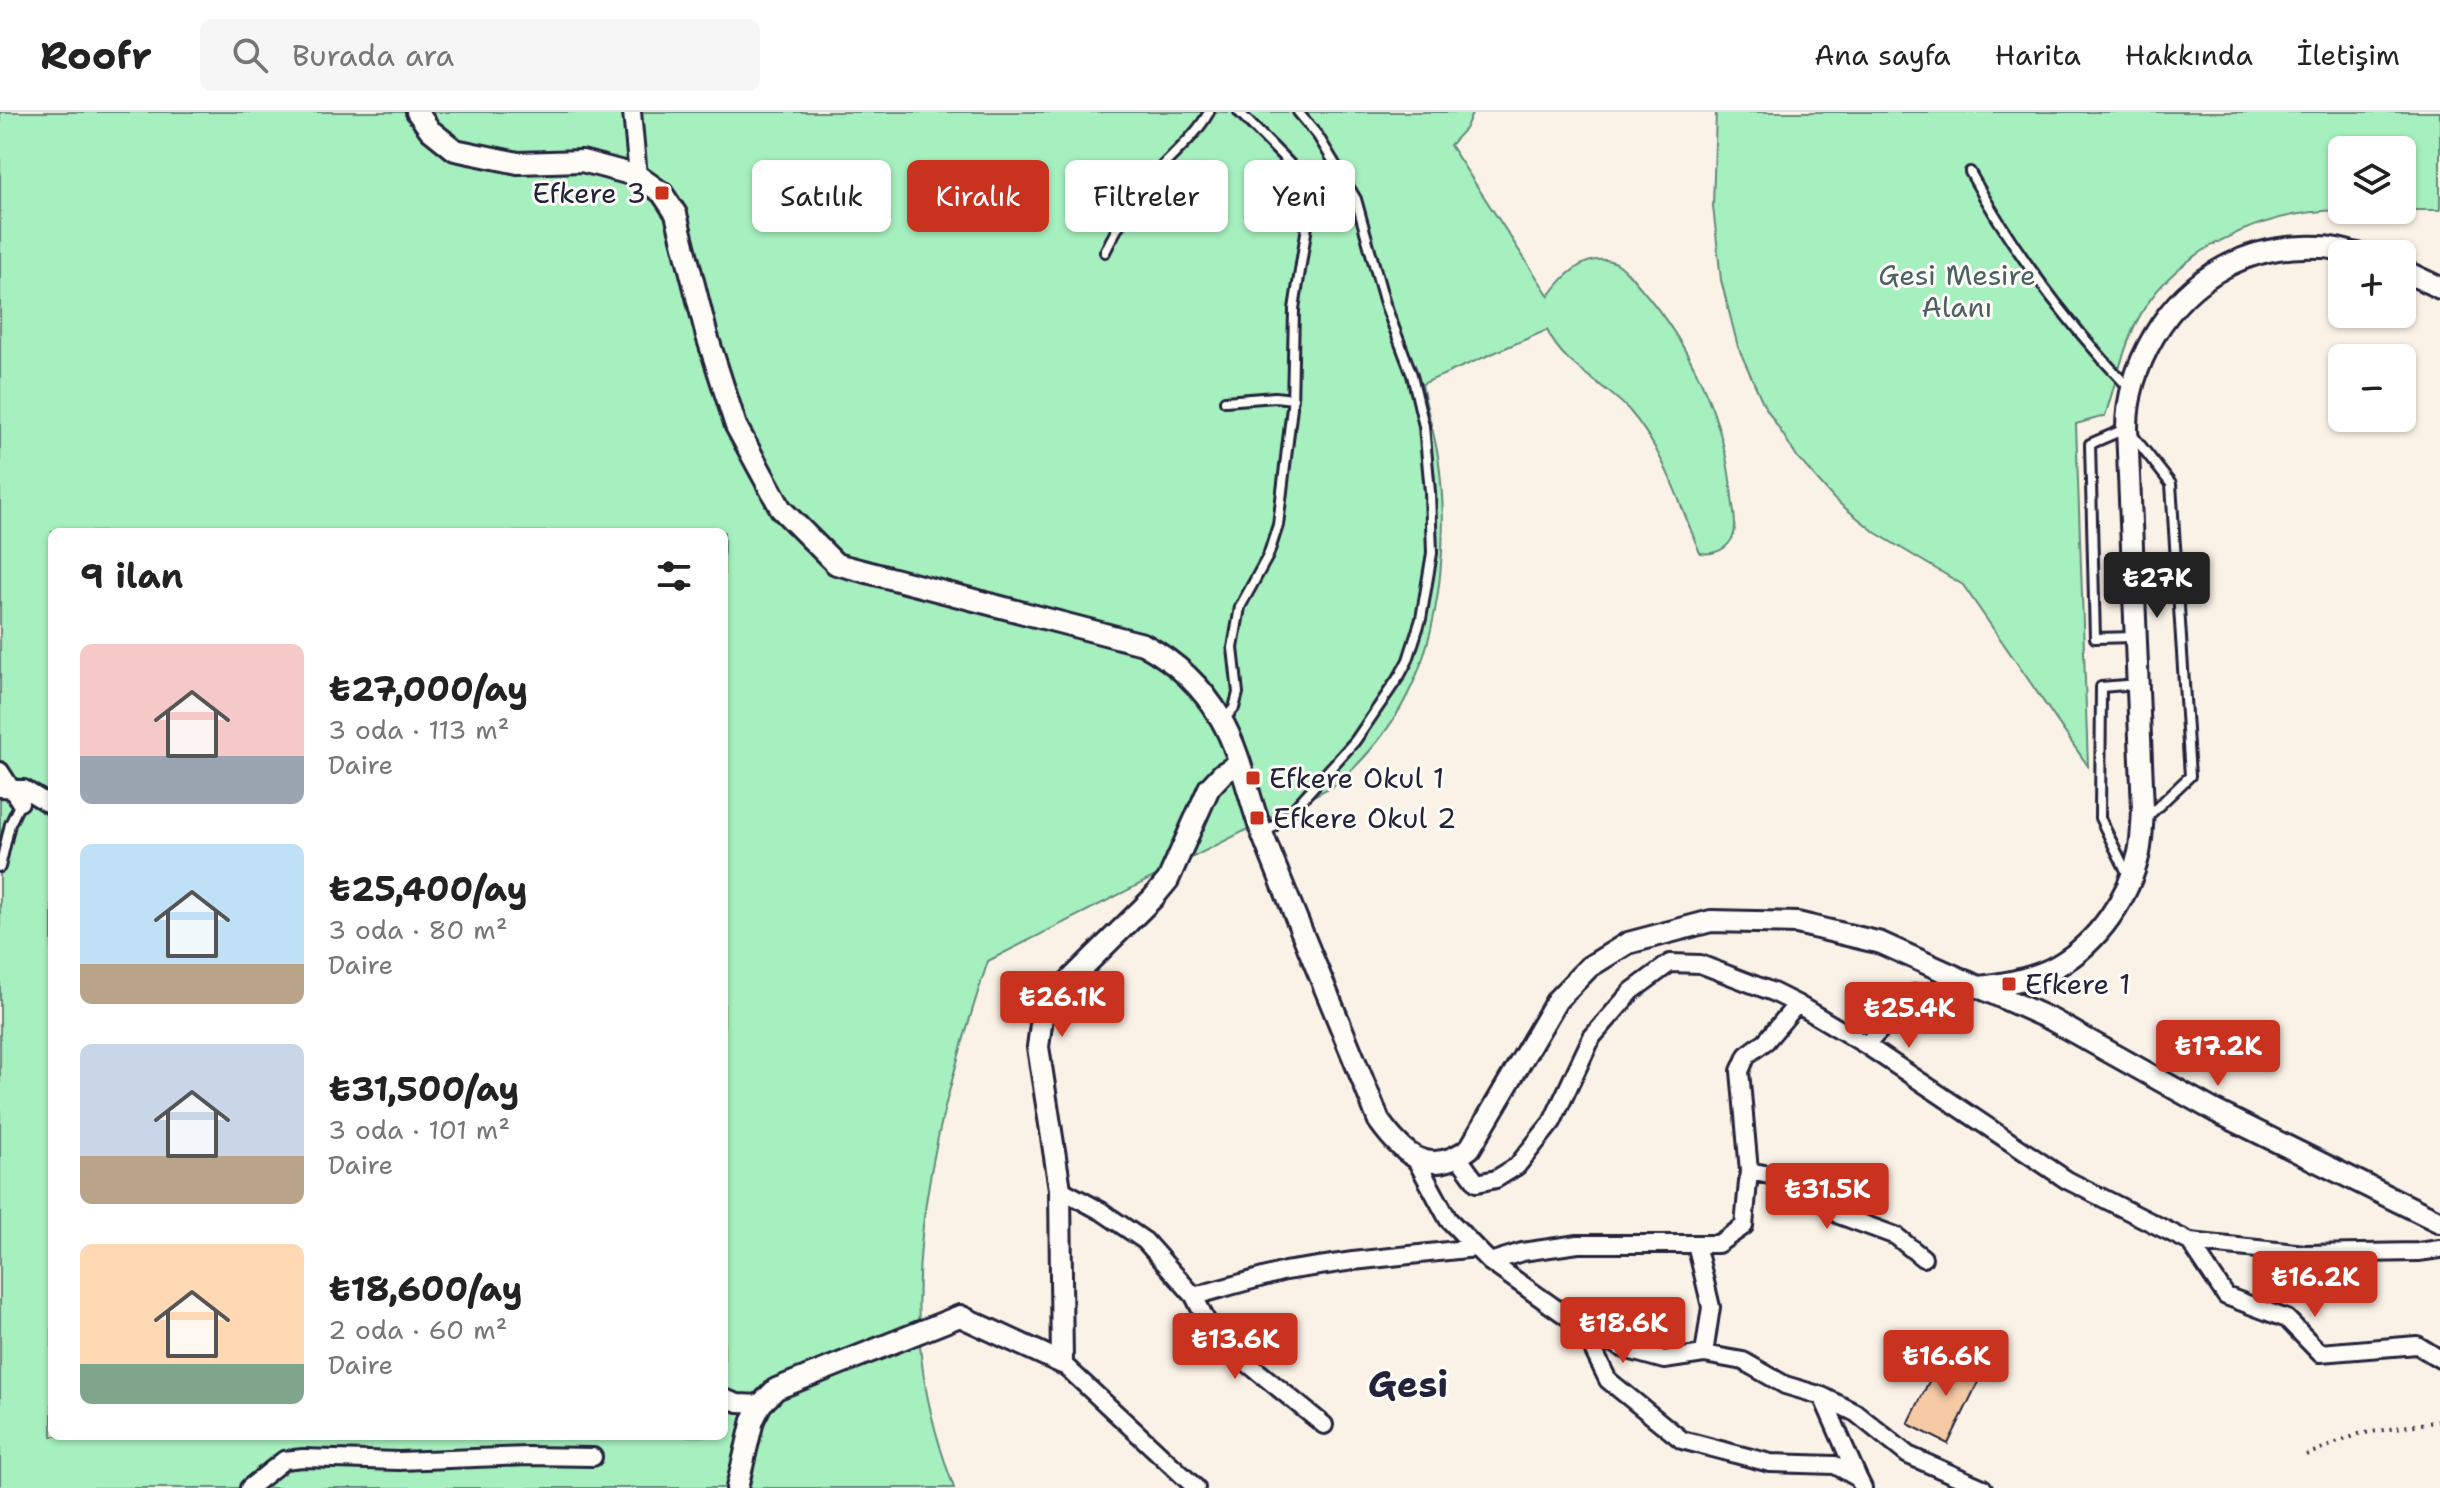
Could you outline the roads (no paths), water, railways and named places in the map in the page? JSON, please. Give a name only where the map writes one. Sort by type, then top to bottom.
[{"type":"street","points":[[417,112],[430,130],[455,150],[518,163],[582,161],[638,176],[662,193],[676,214],[707,336],[736,426],[781,509],[836,564],[1143,644],[1178,666],[1199,686],[1223,721],[1263,835],[1379,1121],[1394,1142],[1415,1158],[1444,1162],[1470,1148],[1557,1000],[1589,967],[1628,943],[1711,921],[1797,923],[1881,943],[2052,1020],[2215,1111],[2440,1222]]},
{"type":"street","points":[[632,112],[638,176]]},
{"type":"street","points":[[1866,1045],[1914,994],[2009,984],[2058,966],[2098,934],[2123,896],[2139,854],[2142,822],[2127,428],[2127,409],[2139,361],[2169,311],[2197,283],[2231,263],[2268,251],[2328,247]]},
{"type":"street","points":[[2416,277],[2440,288]]},
{"type":"street","points":[[1062,1363],[1060,1189],[1038,1047],[1042,1017],[1058,992],[1168,880],[1209,788],[1222,774],[1240,763]]},
{"type":"street","points":[[0,771],[10,793],[24,789],[48,804]]},
{"type":"street","points":[[1458,1157],[1477,1183],[1496,1179],[1517,1166],[1552,1122],[1592,1037],[1632,991],[1670,963],[1700,964],[1797,1004],[1866,1045],[2067,1180],[2190,1242],[2305,1254],[2440,1249]]},
{"type":"street","points":[[1490,1262],[1522,1252],[1578,1244],[1718,1244],[1744,1226],[1749,1171],[1740,1071],[1747,1055],[1766,1041],[1797,1004]]},
{"type":"street","points":[[1415,1158],[1448,1219],[1476,1248],[1490,1262],[1582,1327],[1624,1349],[1664,1360],[1704,1354],[1743,1361],[1785,1385],[1822,1396],[1856,1413],[1908,1455],[1983,1488]]},
{"type":"street","points":[[1749,1171],[1800,1181],[1839,1215],[1896,1236],[1923,1258]]},
{"type":"street","points":[[1060,1189],[1101,1211],[1145,1241],[1194,1296],[1214,1336],[1324,1425]]},
{"type":"street","points":[[2190,1242],[2226,1296],[2287,1319],[2320,1353],[2417,1345],[2440,1359]]},
{"type":"street","points":[[1696,1244],[1711,1307],[1704,1354]]},
{"type":"street","points":[[1194,1296],[1285,1271],[1476,1248]]},
{"type":"street","points":[[737,1488],[753,1420],[761,1404],[776,1389],[960,1316],[1062,1363],[1196,1488]]},
{"type":"street","points":[[1582,1327],[1608,1380],[1682,1440],[1770,1463],[1835,1465],[1860,1483]]},
{"type":"street","points":[[1822,1396],[1860,1483]]},
{"type":"street","points":[[728,1399],[761,1404]]},
{"type":"street","points":[[249,1488],[284,1460],[303,1458],[399,1461],[593,1457]]},
{"type":"lane","points":[[1105,252],[1136,198],[1197,131],[1209,112]]},
{"type":"lane","points":[[1223,721],[1234,708],[1238,693],[1233,648],[1240,607],[1268,556],[1278,525],[1293,399],[1292,332],[1306,237],[1305,198],[1295,169],[1239,112]]},
{"type":"lane","points":[[1263,835],[1288,815],[1355,741],[1400,675],[1421,619],[1432,553],[1424,426],[1412,375],[1385,304],[1356,199],[1318,136],[1298,112]]},
{"type":"lane","points":[[1970,172],[1990,210],[2039,280],[2101,359],[2132,391]]},
{"type":"lane","points":[[1225,401],[1275,397],[1293,399]]},
{"type":"lane","points":[[2135,637],[2095,638],[2090,444],[2127,428],[2171,484],[2190,776],[2142,822]]},
{"type":"lane","points":[[2130,878],[2100,818],[2101,687],[2138,684]]},
{"type":"lane","points":[[0,867],[10,824],[10,793]]},
{"type":"place","name":"Efkere 3","points":[[662,193]]},
{"type":"place","name":"Efkere Okul 1","points":[[1253,778]]},
{"type":"place","name":"Efkere Okul 2","points":[[1257,818]]},
{"type":"place","name":"Efkere 1","points":[[2009,984]]},
{"type":"district","name":"Gesi","points":[[1408,1384]]},
{"type":"park label","name":"Gesi Mesire Alanı","points":[[1957,291]]}]
